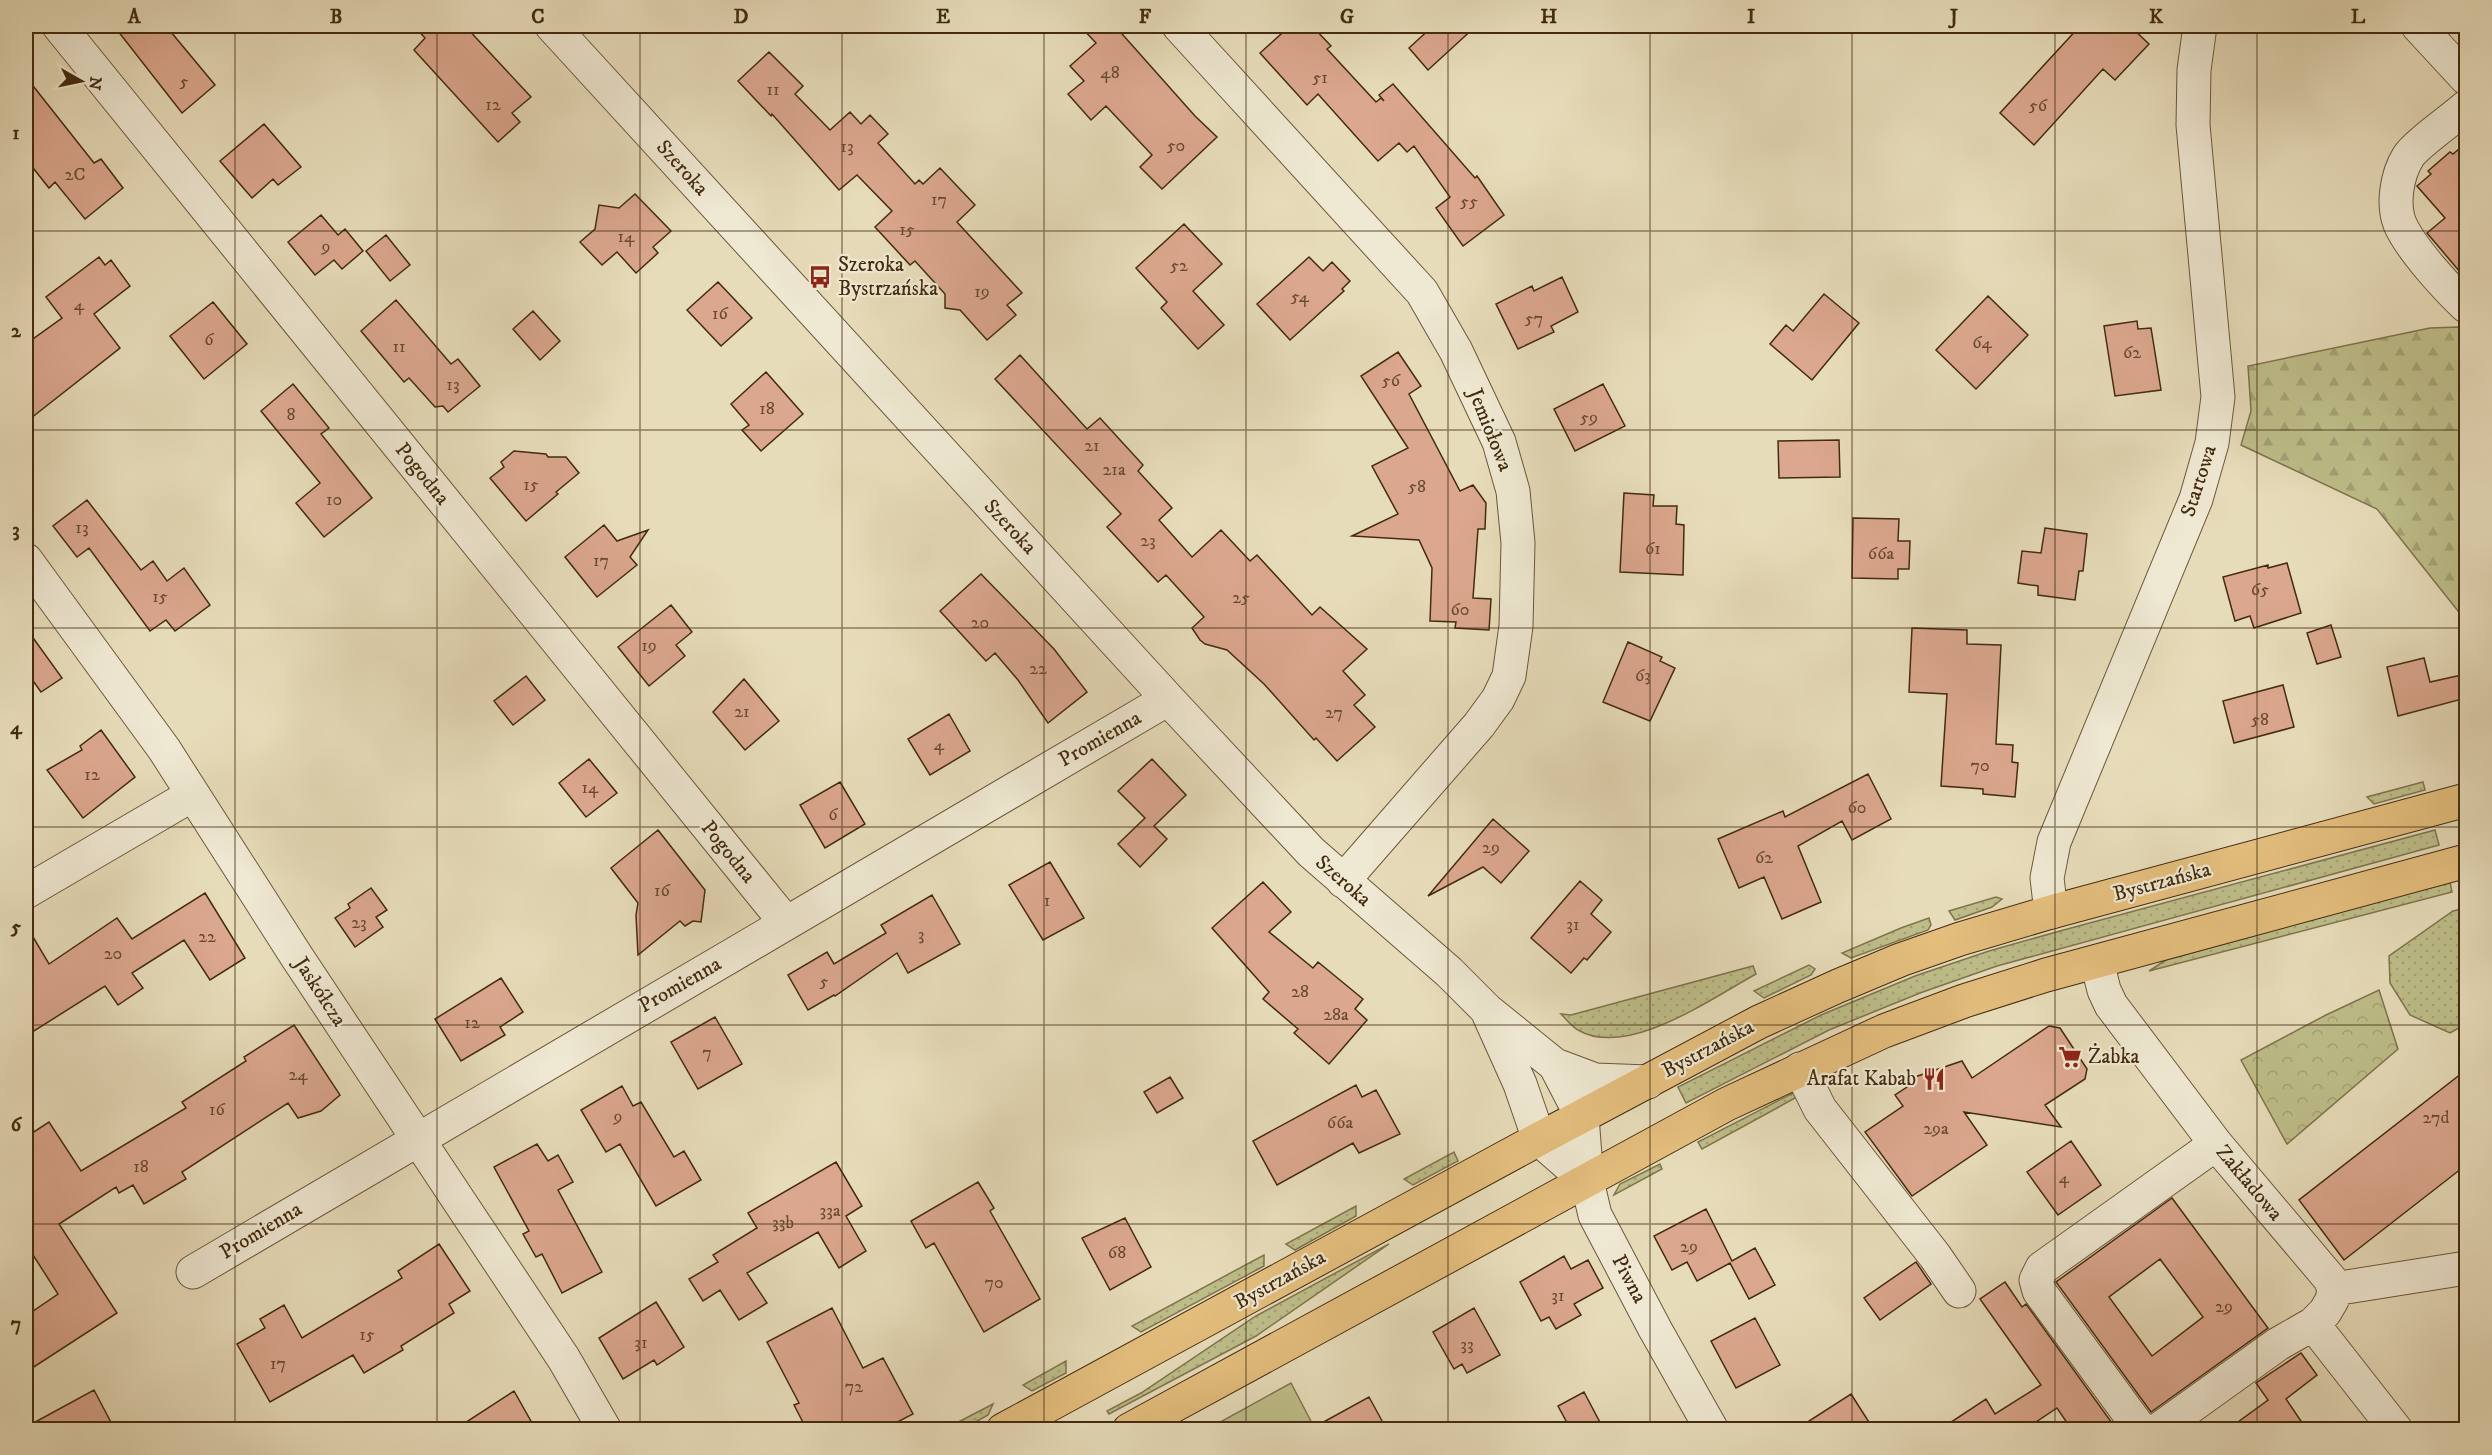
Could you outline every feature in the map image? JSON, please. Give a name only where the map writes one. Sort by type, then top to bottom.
[{"type":"main road","name":"Bystrzańska","points":[[1003,1430],[1759,1022],[1859,977],[1960,939],[2050,912],[2466,800]]},
{"type":"main road","points":[[1129,1430],[1727,1104],[1884,1031],[1964,1001],[2097,962],[2466,861]]},
{"type":"street","name":"Pogodna","points":[[59,26],[786,923]]},
{"type":"street","name":"Szeroka","points":[[552,26],[1311,852],[1449,972],[1487,1010],[1555,1065],[1595,1080],[1648,1082]]},
{"type":"street","name":"Jemiołowa","points":[[1179,26],[1422,292],[1456,351],[1494,432],[1513,491],[1518,543],[1518,579],[1514,651],[1509,676],[1498,699],[1479,725],[1343,880]]},
{"type":"street","name":"Startowa","points":[[2050,912],[2047,878],[2054,842],[2196,499],[2212,443],[2218,397],[2193,125],[2194,70],[2200,26]]},
{"type":"street","points":[[2418,26],[2466,78]]},
{"type":"street","points":[[2466,107],[2408,156],[2400,175],[2397,202],[2400,224],[2423,258],[2466,306]]},
{"type":"street","name":"Jaskółcza","points":[[26,560],[164,749],[417,1139],[564,1359],[605,1430]]},
{"type":"street","name":"Promienna","points":[[193,1272],[1168,699]]},
{"type":"street","points":[[26,892],[192,795]]},
{"type":"street","name":"Zakładowa","points":[[2097,962],[2104,990],[2111,1005],[2216,1143],[2330,1279],[2334,1289]]},
{"type":"street","name":"Szeroka","points":[[1487,1010],[1520,1084],[1539,1139]]},
{"type":"street","name":"Szeroka","points":[[1555,1065],[1582,1117],[1587,1181]]},
{"type":"street","points":[[1800,1069],[1820,1110],[1935,1256],[1959,1291]]},
{"type":"street","points":[[1539,1139],[1587,1181]]},
{"type":"street","points":[[2144,1430],[2138,1426],[2039,1291],[2036,1280],[2042,1268],[2216,1143]]},
{"type":"street","name":"Piwna","points":[[1587,1181],[1595,1215],[1712,1430]]},
{"type":"street","points":[[2158,1430],[2278,1344],[2313,1324],[2325,1312],[2332,1300],[2334,1289],[2466,1268]]},
{"type":"street","points":[[2313,1324],[2396,1430]]},
{"type":"green space","points":[[2459,327],[2466,330],[2466,621],[2377,509],[2241,445],[2251,411],[2248,366],[2430,328]]},
{"type":"green space","points":[[2423,782],[2425,790],[2374,804],[2367,797]]},
{"type":"green space","points":[[2435,830],[2439,845],[1997,966],[1920,993],[1829,1030],[1686,1103],[1678,1087],[1821,1015],[1915,976],[1989,951],[2060,931]]},
{"type":"green space","points":[[2450,882],[2452,892],[2149,971],[2166,960]]},
{"type":"green space","points":[[1996,897],[2002,899],[1992,907],[1955,920],[1949,911]]},
{"type":"green space","points":[[2466,908],[2466,1024],[2450,1033],[2410,1015],[2390,983],[2389,956],[2453,911]]},
{"type":"green space","points":[[1929,918],[1931,925],[1928,930],[1851,958],[1842,953],[1901,928]]},
{"type":"green space","points":[[1809,965],[1815,969],[1811,975],[1764,998],[1754,991]]},
{"type":"green space","points":[[1753,966],[1756,974],[1693,1010],[1669,1022],[1620,1037],[1598,1037],[1578,1030],[1561,1014],[1571,1015]]},
{"type":"green space","points":[[2379,990],[2398,1049],[2287,1144],[2241,1060]]},
{"type":"green space","points":[[1795,1092],[1797,1097],[1702,1149],[1698,1142]]},
{"type":"green space","points":[[1454,1152],[1458,1161],[1413,1185],[1404,1179]]},
{"type":"green space","points":[[1660,1164],[1662,1169],[1614,1195],[1620,1184]]},
{"type":"green space","points":[[1356,1206],[1356,1216],[1295,1250],[1286,1244]]},
{"type":"green space","points":[[1389,1244],[1256,1336],[1109,1414],[1107,1411],[1141,1393],[1256,1316]]},
{"type":"green space","points":[[1264,1255],[1264,1266],[1141,1332],[1132,1326]]},
{"type":"green space","points":[[1066,1361],[1066,1373],[1032,1391],[1023,1385]]},
{"type":"green space","points":[[1291,1383],[1315,1429],[1206,1430]]},
{"type":"green space","points":[[993,1404],[988,1415],[963,1429],[945,1429]]},
{"type":"building","points":[[114,26],[166,26],[215,85],[182,113]]},
{"type":"building","points":[[414,26],[465,26],[531,97],[512,113],[520,122],[498,142],[414,50],[425,38]]},
{"type":"building","points":[[1080,26],[1115,26],[1195,116],[1217,137],[1162,189],[1140,167],[1152,155],[1106,106],[1091,120],[1068,94],[1084,81],[1070,66],[1096,43]]},
{"type":"building","points":[[1290,26],[1312,26],[1331,46],[1327,49],[1376,102],[1381,98],[1384,101],[1379,95],[1393,84],[1475,178],[1477,176],[1504,215],[1463,246],[1436,208],[1450,197],[1414,146],[1407,152],[1399,143],[1378,161],[1318,94],[1307,105],[1260,53]]},
{"type":"building","points":[[1433,26],[1476,26],[1428,70],[1409,48]]},
{"type":"building","points":[[2080,26],[2130,26],[2149,44],[2115,80],[2103,69],[2034,145],[2000,113]]},
{"type":"building","points":[[769,52],[803,86],[795,94],[830,130],[850,112],[861,124],[870,115],[888,134],[878,143],[915,184],[919,180],[923,184],[940,168],[975,205],[957,222],[1022,293],[1007,305],[1016,315],[987,340],[960,310],[945,308],[945,294],[915,261],[910,265],[875,227],[892,211],[857,175],[839,190],[772,114],[771,116],[738,81]]},
{"type":"building","points":[[26,77],[94,163],[101,159],[123,188],[85,219],[55,182],[49,188],[26,159]]},
{"type":"building","points":[[264,124],[301,167],[278,185],[273,179],[252,198],[220,161]]},
{"type":"building","points":[[2466,143],[2466,279],[2427,233],[2445,218],[2417,186],[2431,174],[2428,171],[2450,152],[2453,154]]},
{"type":"building","points":[[635,194],[671,231],[653,247],[658,253],[636,273],[617,252],[602,265],[580,242],[595,229],[599,205],[619,208]]},
{"type":"building","points":[[321,215],[338,235],[345,229],[363,251],[342,269],[334,260],[315,275],[288,242]]},
{"type":"building","points":[[1184,224],[1222,264],[1193,291],[1224,325],[1198,349],[1161,308],[1167,302],[1136,268]]},
{"type":"building","points":[[386,235],[410,265],[390,281],[366,251]]},
{"type":"building","points":[[99,257],[105,265],[111,260],[130,286],[94,314],[120,348],[26,422],[26,344],[62,318],[46,297]]},
{"type":"building","points":[[1309,257],[1323,271],[1332,262],[1350,281],[1342,289],[1344,291],[1290,340],[1257,304]]},
{"type":"building","points":[[1562,277],[1578,312],[1551,326],[1554,332],[1518,349],[1496,304],[1532,286],[1534,291]]},
{"type":"building","points":[[718,282],[752,318],[721,346],[687,310]]},
{"type":"building","points":[[1824,294],[1859,323],[1812,380],[1770,344],[1786,325],[1793,331]]},
{"type":"building","points":[[1988,296],[2028,335],[1976,389],[1936,350]]},
{"type":"building","points":[[396,300],[451,364],[458,359],[480,386],[448,412],[443,406],[435,407],[409,378],[404,382],[361,331]]},
{"type":"building","points":[[213,302],[247,344],[204,379],[170,336]]},
{"type":"building","points":[[533,311],[560,341],[540,360],[513,329]]},
{"type":"building","points":[[2137,321],[2138,329],[2151,328],[2161,390],[2115,396],[2104,326]]},
{"type":"building","points":[[1398,352],[1421,386],[1409,394],[1460,491],[1473,485],[1486,503],[1485,529],[1478,529],[1473,598],[1491,599],[1489,630],[1455,628],[1456,622],[1430,621],[1432,568],[1419,540],[1352,536],[1398,514],[1372,466],[1408,448],[1361,376]]},
{"type":"building","points":[[1020,355],[1087,429],[1100,418],[1143,465],[1138,471],[1172,508],[1159,520],[1192,557],[1221,530],[1250,561],[1257,555],[1312,615],[1320,607],[1367,649],[1343,671],[1365,695],[1354,705],[1375,727],[1337,761],[1316,738],[1314,740],[1264,684],[1227,650],[1205,644],[1200,640],[1192,628],[1204,617],[1166,575],[1158,582],[1107,527],[1121,514],[995,379]]},
{"type":"building","points":[[766,372],[803,414],[761,451],[742,430],[749,425],[731,404]]},
{"type":"building","points":[[293,384],[329,428],[321,434],[372,498],[324,537],[296,503],[320,483],[261,411]]},
{"type":"building","points":[[1603,384],[1625,426],[1575,451],[1554,409]]},
{"type":"building","points":[[1839,440],[1840,477],[1779,478],[1778,441]]},
{"type":"building","points":[[514,451],[546,454],[548,457],[566,457],[579,473],[526,521],[490,478],[504,467],[501,462]]},
{"type":"building","points":[[1624,493],[1654,495],[1653,506],[1677,506],[1676,524],[1684,525],[1683,575],[1620,572]]},
{"type":"building","points":[[87,500],[141,570],[153,561],[167,581],[184,568],[210,605],[175,631],[166,620],[150,631],[89,548],[77,557],[53,526]]},
{"type":"building","points":[[1853,518],[1899,519],[1898,541],[1910,541],[1909,569],[1898,569],[1898,579],[1852,578]]},
{"type":"building","points":[[604,525],[617,541],[648,530],[630,557],[637,565],[597,597],[565,557]]},
{"type":"building","points":[[2045,528],[2087,534],[2083,571],[2079,571],[2075,600],[2038,595],[2038,586],[2018,583],[2022,551],[2041,553]]},
{"type":"building","points":[[2287,563],[2301,613],[2254,628],[2250,616],[2235,621],[2223,577],[2268,565],[2268,568]]},
{"type":"building","points":[[981,574],[1054,649],[1087,692],[1048,723],[1018,680],[995,653],[986,661],[940,611]]},
{"type":"building","points":[[671,605],[692,632],[676,645],[685,656],[649,686],[618,647]]},
{"type":"building","points":[[2331,625],[2341,657],[2317,664],[2307,633]]},
{"type":"building","points":[[26,628],[62,678],[41,692],[26,671]]},
{"type":"building","points":[[1912,628],[1967,630],[1967,644],[2001,645],[1996,744],[2013,745],[2012,762],[2018,763],[2015,797],[1983,794],[1983,789],[1941,786],[1947,694],[1909,692]]},
{"type":"building","points":[[1628,642],[1662,657],[1660,661],[1675,668],[1650,721],[1603,702]]},
{"type":"building","points":[[2424,658],[2430,682],[2466,674],[2466,698],[2398,716],[2387,667]]},
{"type":"building","points":[[526,676],[545,700],[513,725],[494,701]]},
{"type":"building","points":[[744,679],[779,721],[745,750],[713,712]]},
{"type":"building","points":[[2283,685],[2294,727],[2234,743],[2223,701]]},
{"type":"building","points":[[949,714],[970,751],[930,775],[908,739]]},
{"type":"building","points":[[101,730],[135,777],[83,818],[47,770],[82,750],[80,746]]},
{"type":"building","points":[[589,759],[617,793],[586,817],[559,783]]},
{"type":"building","points":[[1152,759],[1186,795],[1154,826],[1167,839],[1140,867],[1118,844],[1145,818],[1118,791]]},
{"type":"building","points":[[1868,774],[1891,819],[1852,840],[1842,821],[1798,846],[1821,902],[1782,919],[1764,877],[1739,888],[1718,839],[1783,811],[1785,817]]},
{"type":"building","points":[[840,782],[865,824],[825,848],[800,805]]},
{"type":"building","points":[[1493,819],[1529,851],[1501,883],[1483,867],[1428,896]]},
{"type":"building","points":[[658,830],[705,890],[701,922],[693,921],[685,926],[680,921],[638,955],[636,915],[638,903],[611,868]]},
{"type":"building","points":[[1050,862],[1084,918],[1043,940],[1009,885]]},
{"type":"building","points":[[1580,881],[1602,900],[1591,914],[1611,932],[1587,960],[1584,958],[1571,973],[1531,938]]},
{"type":"building","points":[[1263,882],[1291,912],[1269,932],[1313,968],[1318,962],[1363,999],[1355,1009],[1367,1020],[1329,1064],[1294,1033],[1298,1029],[1263,999],[1269,992],[1212,928]]},
{"type":"building","points":[[371,888],[387,910],[376,917],[383,927],[355,947],[335,918],[350,908],[348,904]]},
{"type":"building","points":[[205,893],[245,958],[210,980],[184,940],[132,973],[143,988],[118,1005],[105,986],[34,1031],[26,1017],[26,925],[49,964],[117,918],[132,939]]},
{"type":"building","points":[[932,895],[960,944],[908,973],[897,953],[835,996],[808,1010],[788,975],[827,952],[834,964],[886,933],[881,925]]},
{"type":"building","points":[[501,978],[523,1012],[500,1027],[505,1035],[461,1061],[435,1019]]},
{"type":"building","points":[[715,1017],[742,1064],[698,1089],[671,1042]]},
{"type":"building","points":[[294,1025],[340,1095],[321,1111],[298,1118],[288,1103],[182,1172],[186,1179],[144,1204],[133,1185],[119,1193],[116,1187],[59,1224],[117,1313],[26,1372],[26,1316],[58,1294],[26,1244],[26,1137],[49,1122],[81,1171],[186,1108],[182,1102],[246,1061],[244,1057]]},
{"type":"building","points":[[2049,1026],[2060,1028],[2087,1069],[2085,1079],[2045,1105],[2061,1127],[1964,1112],[1987,1145],[1912,1196],[1865,1132],[1903,1106],[1895,1095],[1907,1087],[1903,1081],[1962,1061],[1972,1078]]},
{"type":"building","points":[[2466,1070],[2466,1165],[2344,1260],[2299,1200]]},
{"type":"building","points":[[1170,1077],[1183,1098],[1157,1113],[1144,1092]]},
{"type":"building","points":[[1356,1085],[1362,1097],[1376,1090],[1400,1134],[1359,1153],[1353,1143],[1277,1185],[1253,1141]]},
{"type":"building","points":[[622,1086],[633,1106],[641,1102],[674,1157],[684,1151],[701,1180],[656,1206],[620,1144],[606,1152],[581,1110]]},
{"type":"building","points":[[2071,1141],[2101,1185],[2058,1215],[2027,1172]]},
{"type":"building","points":[[537,1144],[548,1161],[558,1155],[573,1182],[558,1190],[602,1272],[562,1293],[542,1254],[536,1257],[523,1234],[529,1231],[494,1167]]},
{"type":"building","points":[[836,1162],[862,1206],[846,1216],[866,1251],[839,1268],[818,1232],[747,1273],[767,1303],[739,1320],[720,1290],[703,1301],[689,1279],[718,1262],[713,1255],[757,1228],[748,1213]]},
{"type":"building","points":[[978,1182],[994,1208],[990,1211],[1040,1299],[984,1332],[934,1243],[926,1248],[911,1221]]},
{"type":"building","points":[[2172,1198],[2268,1328],[2151,1412],[2056,1282]],"holes":[[[2160,1259],[2203,1317],[2152,1356],[2109,1297]]]},
{"type":"building","points":[[1706,1209],[1732,1261],[1755,1248],[1775,1285],[1749,1299],[1730,1263],[1697,1281],[1687,1262],[1672,1270],[1654,1236]]},
{"type":"building","points":[[1125,1218],[1151,1267],[1110,1290],[1082,1238]]},
{"type":"building","points":[[439,1244],[470,1291],[449,1304],[454,1313],[401,1346],[403,1350],[364,1373],[353,1355],[270,1402],[237,1344],[265,1328],[260,1319],[284,1305],[302,1338],[402,1278],[398,1271]]},
{"type":"building","points":[[1564,1256],[1571,1269],[1588,1260],[1603,1288],[1574,1304],[1581,1315],[1556,1329],[1549,1317],[1541,1321],[1520,1282]]},
{"type":"building","points":[[1916,1262],[1931,1284],[1880,1320],[1864,1298]]},
{"type":"building","points":[[2005,1282],[2022,1307],[2026,1304],[2117,1430],[2072,1430],[2057,1408],[2024,1430],[1939,1430],[1986,1399],[1995,1414],[2041,1385],[1980,1299]]},
{"type":"building","points":[[656,1302],[684,1347],[657,1365],[654,1360],[623,1379],[599,1338]]},
{"type":"building","points":[[832,1308],[863,1368],[883,1358],[913,1414],[882,1430],[807,1430],[794,1405],[799,1403],[767,1342]]},
{"type":"building","points":[[1474,1308],[1500,1355],[1467,1373],[1462,1364],[1454,1369],[1433,1332]]},
{"type":"building","points":[[1755,1318],[1780,1365],[1736,1388],[1711,1341]]},
{"type":"building","points":[[2301,1353],[2317,1375],[2286,1399],[2307,1430],[2227,1430],[2268,1400],[2256,1383]]},
{"type":"building","points":[[94,1390],[115,1430],[26,1430],[26,1427]]},
{"type":"building","points":[[514,1391],[536,1430],[454,1430]]},
{"type":"building","points":[[1584,1392],[1604,1430],[1571,1430],[1558,1406]]},
{"type":"building","points":[[1851,1394],[1874,1430],[1795,1430]]},
{"type":"building","points":[[1369,1397],[1387,1430],[1309,1430]]},
{"type":"place","name":"Szeroka Bystrzańska","points":[[820,277]]},
{"type":"place","name":"Żabka","points":[[2070,1057]]},
{"type":"place","name":"Arafat Kabab","points":[[1934,1079]]}]
